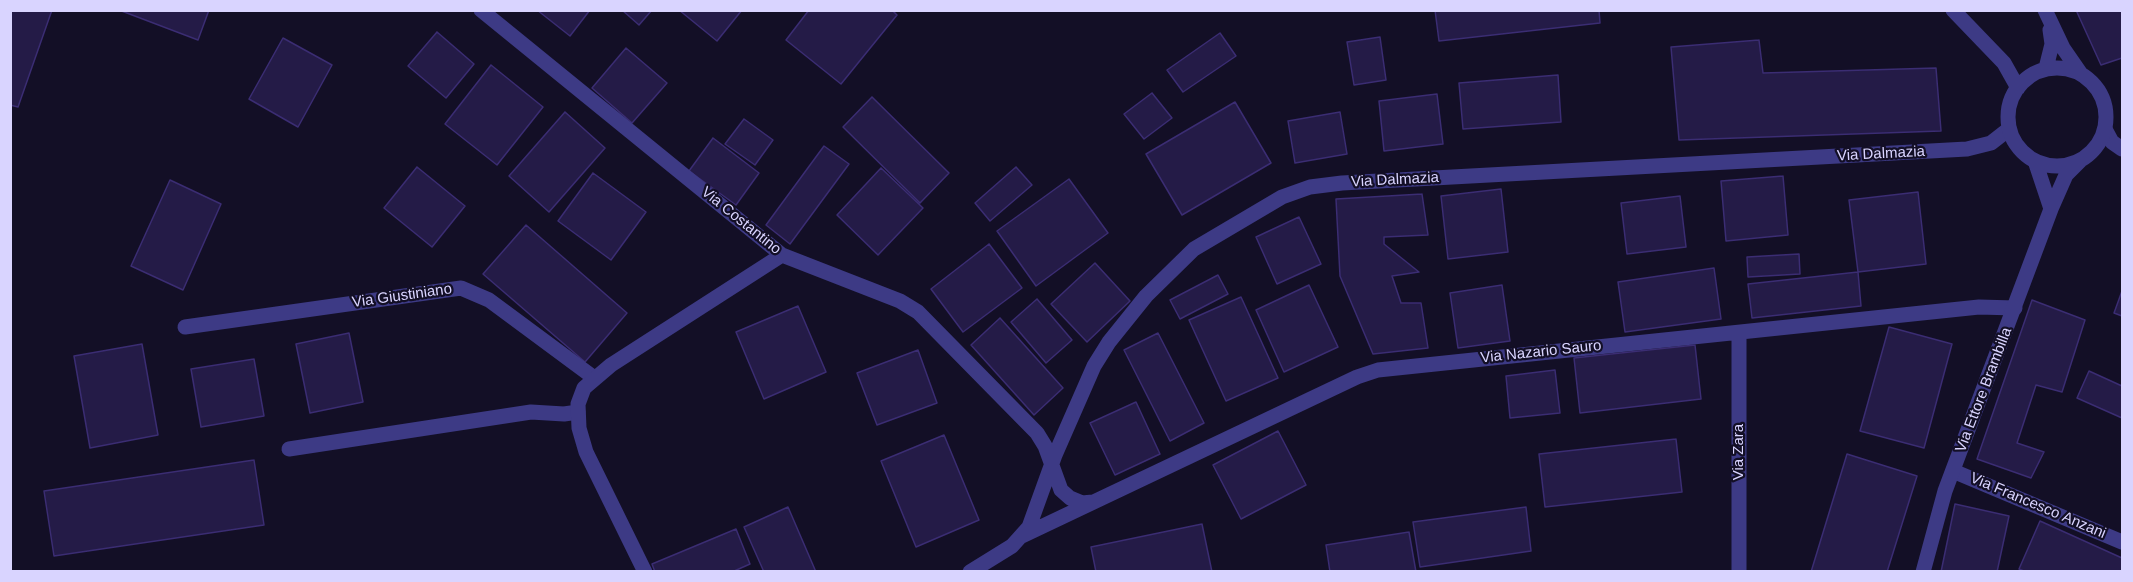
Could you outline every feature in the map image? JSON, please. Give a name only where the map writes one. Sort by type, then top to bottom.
[{"type":"street","name":"Via Costantino","points":[[481,10],[782,255],[900,301],[918,312],[1038,433],[1051,466]]},
{"type":"street","points":[[1953,10],[2004,63],[2018,88]]},
{"type":"street","points":[[2040,72],[2052,44],[2047,16]]},
{"type":"street","points":[[2047,16],[2081,74],[2099,90],[2106,109],[2105,129],[2091,153],[2080,161],[2052,166],[2035,161],[2022,152],[2009,129],[2008,116],[2013,95],[2026,78],[2040,72],[2065,68],[2081,74]]},
{"type":"street","points":[[2004,63],[2040,72]]},
{"type":"street","name":"Via Dalmazia","points":[[970,572],[1012,546],[1029,527],[1051,466],[1094,366],[1109,342],[1146,296],[1194,249],[1282,197],[1310,187],[1342,183],[1967,149],[1991,143],[2009,129]]},
{"type":"street","points":[[2105,129],[2112,142],[2122,149]]},
{"type":"street","points":[[2035,161],[2051,209]]},
{"type":"street","name":"Via Ettore Brambilla","points":[[1923,572],[1937,515],[2051,209],[2066,176],[2080,161]]},
{"type":"street","points":[[645,572],[586,452],[579,428],[578,412],[578,404],[584,388],[593,377],[782,255]]},
{"type":"street","name":"Via Giustiniano","points":[[185,327],[461,288],[489,300],[593,377]]},
{"type":"street","name":"Via Nazario Sauro","points":[[1022,536],[1357,377],[1378,370],[1979,307],[2015,308]]},
{"type":"street","name":"Via Zara","points":[[1739,333],[1739,572]]},
{"type":"street","points":[[289,449],[531,412],[564,414],[578,412]]},
{"type":"street","points":[[1051,466],[1061,490],[1070,498],[1082,503],[1094,501]]},
{"type":"street","name":"Via Francesco Anzani","points":[[1953,471],[2122,542]]},
{"type":"building","points":[[10,10],[52,10],[18,107],[10,105]]},
{"type":"building","points":[[119,10],[209,10],[198,40]]},
{"type":"building","points":[[537,10],[590,10],[570,36]]},
{"type":"building","points":[[622,10],[652,10],[639,25]]},
{"type":"building","points":[[679,10],[742,10],[717,41]]},
{"type":"building","points":[[809,10],[892,10],[897,15],[841,84],[786,40]]},
{"type":"building","points":[[1435,10],[1599,10],[1600,23],[1439,41]]},
{"type":"building","points":[[2076,10],[2122,10],[2122,58],[2101,65]]},
{"type":"building","points":[[437,32],[474,64],[446,98],[408,66]]},
{"type":"building","points":[[1220,33],[1236,56],[1183,92],[1167,70]]},
{"type":"building","points":[[1380,37],[1386,80],[1354,85],[1347,42]]},
{"type":"building","points":[[283,38],[332,65],[298,127],[249,99]]},
{"type":"building","points":[[1759,40],[1763,73],[1936,68],[1941,131],[1679,140],[1671,47]]},
{"type":"building","points":[[626,48],[667,83],[632,123],[592,88]]},
{"type":"building","points":[[491,65],[543,107],[497,165],[445,124]]},
{"type":"building","points":[[1558,75],[1561,122],[1463,129],[1459,83]]},
{"type":"building","points":[[1152,93],[1172,118],[1144,139],[1124,114]]},
{"type":"building","points":[[1437,94],[1443,144],[1384,151],[1379,101]]},
{"type":"building","points":[[872,97],[949,173],[920,203],[843,127]]},
{"type":"building","points":[[1235,102],[1271,163],[1182,215],[1146,154]]},
{"type":"building","points":[[565,112],[605,148],[549,212],[509,176]]},
{"type":"building","points":[[1340,112],[1347,154],[1295,163],[1288,121]]},
{"type":"building","points":[[744,119],[773,140],[755,165],[725,144]]},
{"type":"building","points":[[713,138],[759,173],[736,205],[689,171]]},
{"type":"building","points":[[824,146],[849,164],[790,244],[766,225]]},
{"type":"building","points":[[417,167],[465,206],[432,247],[384,208]]},
{"type":"building","points":[[1016,167],[1032,185],[990,221],[975,203]]},
{"type":"building","points":[[881,168],[923,208],[878,255],[837,215]]},
{"type":"building","points":[[593,173],[646,212],[611,260],[558,221]]},
{"type":"building","points":[[1783,176],[1788,235],[1726,241],[1721,181]]},
{"type":"building","points":[[1069,179],[1108,233],[1036,286],[997,231]]},
{"type":"building","points":[[170,180],[221,204],[183,290],[131,266]]},
{"type":"building","points":[[1501,189],[1508,252],[1448,259],[1441,196]]},
{"type":"building","points":[[1918,192],[1926,264],[1858,272],[1849,200]]},
{"type":"building","points":[[1422,194],[1428,235],[1384,237],[1384,244],[1419,272],[1392,276],[1401,303],[1421,303],[1428,348],[1373,354],[1340,276],[1336,199]]},
{"type":"building","points":[[1680,196],[1686,247],[1627,254],[1621,203]]},
{"type":"building","points":[[1299,217],[1321,264],[1277,284],[1256,237]]},
{"type":"building","points":[[526,225],[627,313],[585,362],[483,274]]},
{"type":"building","points":[[989,244],[1022,288],[963,332],[931,289]]},
{"type":"building","points":[[1799,254],[1800,274],[1748,277],[1747,257]]},
{"type":"building","points":[[1095,263],[1130,301],[1087,342],[1051,304]]},
{"type":"building","points":[[1714,268],[1721,319],[1625,332],[1618,282]]},
{"type":"building","points":[[1858,272],[1861,306],[1752,318],[1748,284]]},
{"type":"building","points":[[1218,275],[1228,294],[1180,319],[1170,300]]},
{"type":"building","points":[[1309,285],[1338,347],[1284,372],[1256,310]]},
{"type":"building","points":[[1502,285],[1510,341],[1458,348],[1450,293]]},
{"type":"building","points":[[2122,291],[2122,316],[2114,313]]},
{"type":"building","points":[[1241,297],[1278,378],[1226,401],[1189,320]]},
{"type":"building","points":[[1037,299],[1072,340],[1046,363],[1011,322]]},
{"type":"building","points":[[2032,300],[2085,320],[2062,392],[2036,385],[2017,443],[2044,452],[2031,478],[1977,459]]},
{"type":"building","points":[[798,306],[826,372],[764,399],[736,332]]},
{"type":"building","points":[[1000,318],[1063,388],[1034,415],[971,345]]},
{"type":"building","points":[[1889,327],[1952,344],[1924,448],[1860,431]]},
{"type":"building","points":[[349,333],[363,402],[310,413],[296,344]]},
{"type":"building","points":[[1158,333],[1204,423],[1170,441],[1124,350]]},
{"type":"building","points":[[142,344],[158,435],[90,448],[74,356]]},
{"type":"building","points":[[1695,345],[1701,399],[1580,413],[1574,358]]},
{"type":"building","points":[[918,350],[937,403],[877,425],[857,373]]},
{"type":"building","points":[[254,359],[264,416],[201,427],[191,369]]},
{"type":"building","points":[[1555,370],[1560,413],[1510,418],[1506,376]]},
{"type":"building","points":[[2089,371],[2122,386],[2122,418],[2077,398]]},
{"type":"building","points":[[1136,402],[1160,454],[1115,475],[1090,423]]},
{"type":"building","points":[[1278,431],[1306,485],[1241,519],[1213,465]]},
{"type":"building","points":[[944,435],[979,520],[916,547],[881,461]]},
{"type":"building","points":[[1676,439],[1682,492],[1545,507],[1539,454]]},
{"type":"building","points":[[1847,454],[1917,476],[1887,572],[1811,572]]},
{"type":"building","points":[[254,460],[264,525],[54,556],[44,491]]},
{"type":"building","points":[[1955,504],[2009,516],[1997,572],[1941,572]]},
{"type":"building","points":[[788,507],[816,572],[764,572],[744,527]]},
{"type":"building","points":[[1526,507],[1531,551],[1420,567],[1413,522]]},
{"type":"building","points":[[2040,521],[2122,558],[2122,572],[2026,572],[2019,569]]},
{"type":"building","points":[[1202,524],[1212,572],[1096,572],[1091,547]]},
{"type":"building","points":[[736,529],[750,564],[732,572],[655,572],[652,564]]},
{"type":"building","points":[[1409,532],[1416,572],[1330,572],[1326,545]]}]
